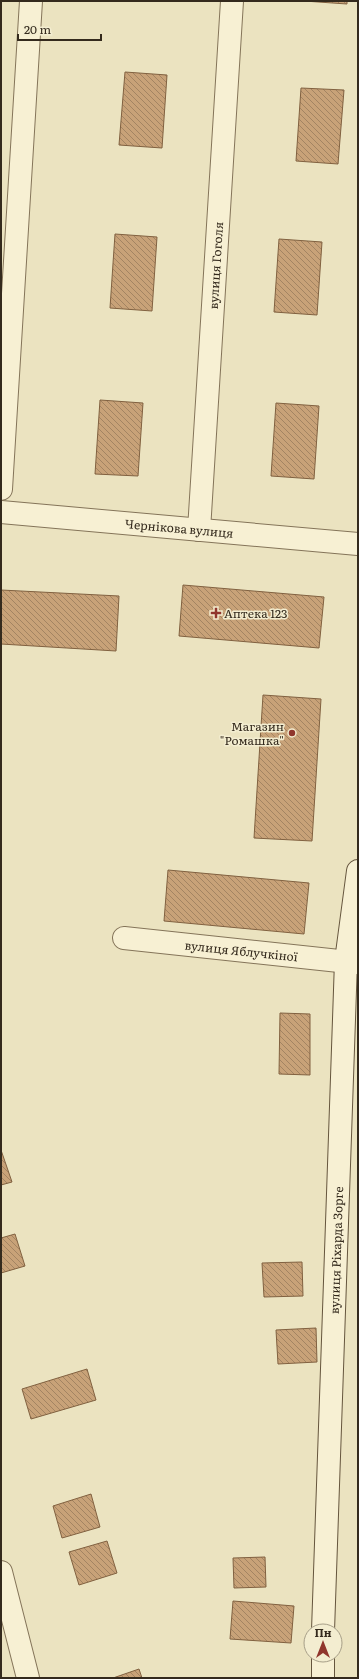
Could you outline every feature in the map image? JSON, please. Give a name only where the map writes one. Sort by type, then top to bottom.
[{"type":"street","points":[[1,489],[31,1]]},
{"type":"street","name":"вулиця Гоголя","points":[[199,530],[232,1]]},
{"type":"street","name":"Чернікова вулиця","points":[[1,512],[358,544]]},
{"type":"street","name":"вулиця Ріхарда Зорге","points":[[323,1623],[352,962],[358,871]]},
{"type":"street","name":"вулиця Яблучкіної","points":[[124,938],[352,962]]},
{"type":"street","points":[[1,1572],[28,1678]]},
{"type":"street","points":[[323,1663],[323,1678]]},
{"type":"building","points":[[304,1],[347,1],[347,4]]},
{"type":"building","points":[[125,72],[167,75],[162,148],[119,145]]},
{"type":"building","points":[[301,88],[344,90],[338,164],[296,161]]},
{"type":"building","points":[[115,234],[157,237],[152,311],[110,308]]},
{"type":"building","points":[[279,239],[322,242],[317,315],[274,312]]},
{"type":"building","points":[[100,400],[143,403],[138,476],[95,474]]},
{"type":"building","points":[[276,403],[319,406],[314,479],[271,476]]},
{"type":"building","points":[[183,585],[324,597],[319,648],[179,636]]},
{"type":"building","points":[[1,590],[119,596],[116,651],[1,644]]},
{"type":"building","points":[[263,695],[321,699],[312,841],[254,838]]},
{"type":"building","points":[[168,870],[309,883],[304,934],[164,921]]},
{"type":"building","points":[[280,1013],[310,1014],[310,1075],[279,1074]]},
{"type":"building","points":[[1,1150],[12,1182],[1,1185]]},
{"type":"building","points":[[15,1234],[25,1266],[1,1273],[1,1238]]},
{"type":"building","points":[[302,1262],[303,1296],[264,1297],[262,1263]]},
{"type":"building","points":[[316,1328],[317,1362],[278,1364],[276,1330]]},
{"type":"building","points":[[87,1369],[96,1400],[31,1419],[22,1389]]},
{"type":"building","points":[[91,1494],[100,1527],[62,1538],[53,1506]]},
{"type":"building","points":[[107,1541],[117,1573],[79,1585],[69,1552]]},
{"type":"building","points":[[265,1557],[266,1587],[234,1588],[233,1558]]},
{"type":"building","points":[[233,1601],[294,1606],[291,1643],[230,1639]]},
{"type":"building","points":[[139,1669],[142,1678],[113,1678]]},
{"type":"place","name":"Аптека 123","points":[[216,613]]},
{"type":"place","name":"Магазин \"Ромашка\"","points":[[292,733]]}]
